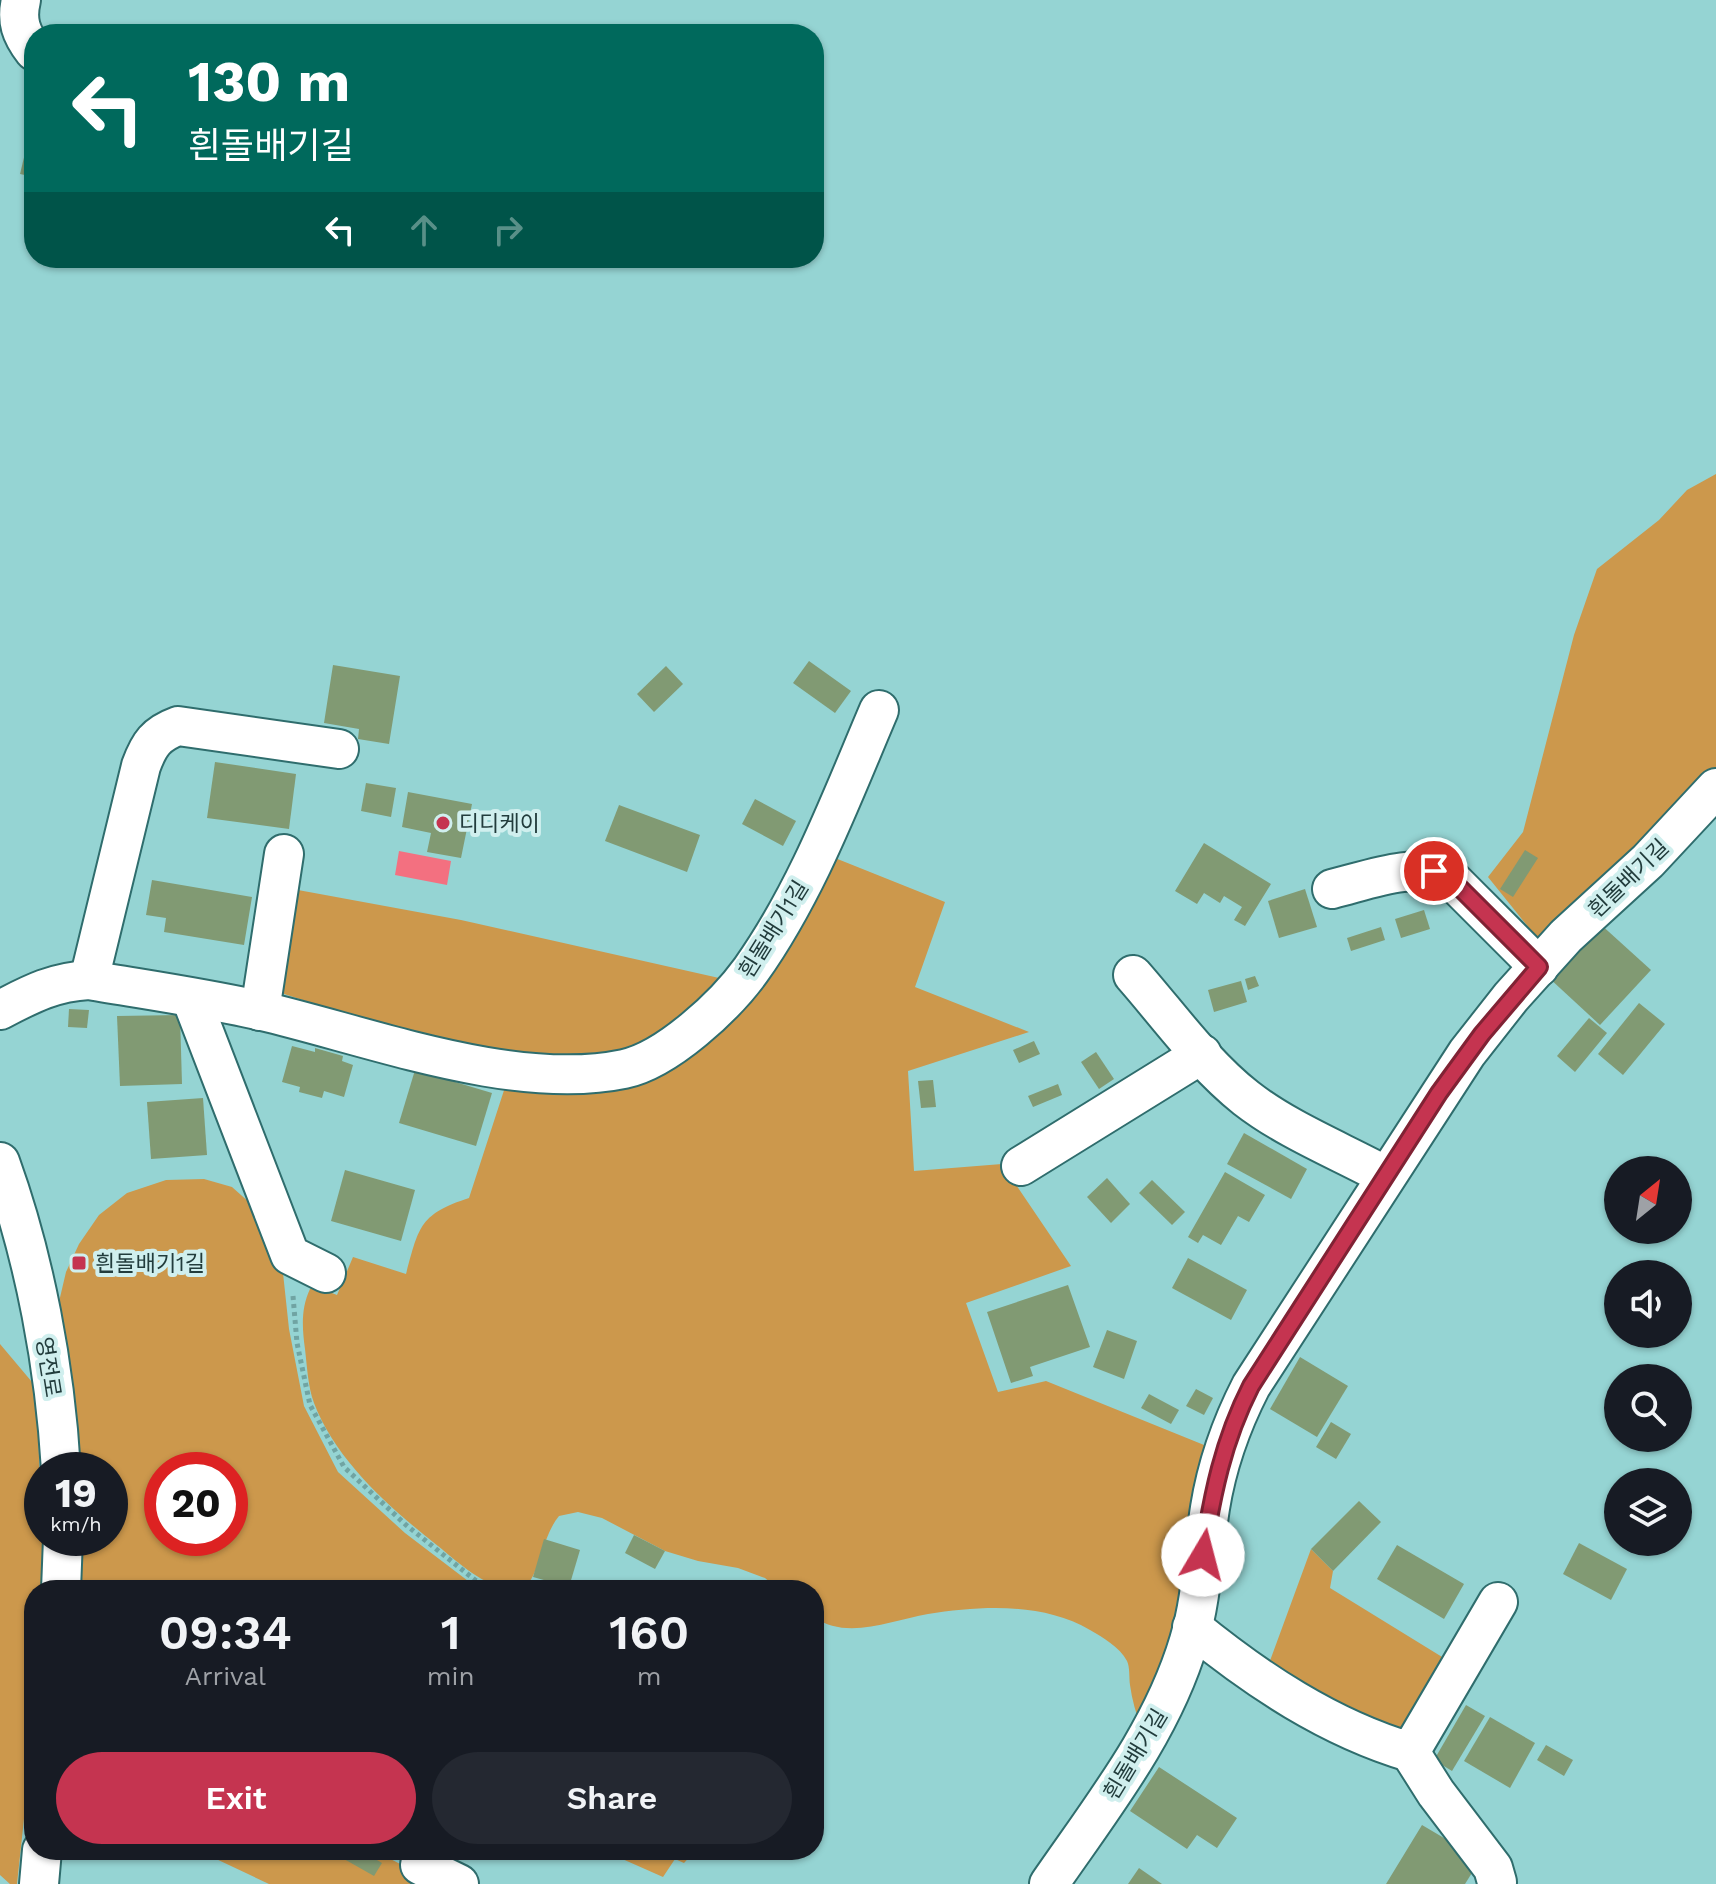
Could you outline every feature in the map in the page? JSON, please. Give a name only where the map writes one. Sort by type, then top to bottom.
[{"type":"street","points":[[21,0],[17,16],[24,38]]},
{"type":"street","name":"흰돌배기1길","points":[[0,1010],[65,981],[89,980],[260,1011],[445,1059],[527,1072],[580,1074],[626,1069],[663,1053],[712,1012],[749,973],[806,879],[879,710]]},
{"type":"street","points":[[89,980],[141,766],[148,746],[160,732],[178,726],[339,749]]},
{"type":"street","name":"흰돌배기길","points":[[1061,1880],[1159,1719],[1175,1681],[1192,1627],[1218,1468],[1238,1411],[1251,1386],[1467,1053],[1566,936],[1648,861],[1716,788]]},
{"type":"street","points":[[260,1011],[284,854]]},
{"type":"street","points":[[1332,889],[1408,871],[1434,871],[1449,877],[1539,967]]},
{"type":"street","points":[[1133,975],[1202,1054],[1245,1097],[1275,1117],[1386,1176]]},
{"type":"street","points":[[191,998],[290,1255],[326,1273]]},
{"type":"street","points":[[1021,1166],[1202,1054]]},
{"type":"street","name":"영전로","points":[[0,1162],[15,1264],[46,1344],[59,1452]]},
{"type":"street","points":[[61,1580],[62,1556]]},
{"type":"street","points":[[1410,1752],[1498,1602]]},
{"type":"street","points":[[1192,1627],[1251,1673],[1292,1699],[1342,1726],[1410,1752],[1436,1793],[1493,1868],[1497,1882]]},
{"type":"street","points":[[39,1884],[41,1860]]},
{"type":"street","points":[[420,1865],[459,1884]]},
{"type":"path","points":[[290,1255],[297,1343],[310,1405],[344,1467],[406,1525],[475,1580]]},
{"type":"shaded area","points":[[1716,474],[1716,772],[1542,944],[1488,877],[1523,832],[1574,635],[1597,569],[1659,520],[1687,490]]},
{"type":"shaded area","points":[[399,851],[451,861],[447,885],[395,875]]},
{"type":"shaded area","points":[[830,856],[945,902],[915,987],[1029,1032],[908,1071],[914,1171],[1002,1164],[1071,1266],[966,1303],[998,1392],[1046,1381],[1209,1447],[1189,1602],[1141,1727],[1124,1656],[1090,1630],[1052,1615],[1011,1608],[969,1609],[928,1614],[870,1627],[841,1628],[824,1622],[824,1580],[767,1580],[738,1568],[698,1561],[665,1551],[602,1518],[578,1512],[559,1516],[548,1534],[531,1580],[484,1580],[467,1570],[384,1500],[336,1445],[310,1390],[303,1326],[310,1289],[319,1288],[337,1295],[353,1257],[406,1274],[414,1244],[424,1224],[440,1210],[469,1198],[508,1078],[635,1077]]},
{"type":"shaded area","points":[[298,890],[461,920],[728,980],[668,1040],[591,1065],[424,1039],[281,993]]},
{"type":"shaded area","points":[[204,1179],[232,1187],[250,1203],[283,1273],[289,1329],[304,1406],[338,1472],[405,1533],[467,1580],[80,1580],[81,1556],[128,1556],[128,1452],[78,1452],[58,1306],[66,1272],[79,1244],[99,1215],[127,1193],[166,1180]]},
{"type":"shaded area","points":[[0,1344],[32,1382],[37,1403],[39,1452],[24,1452],[24,1556],[43,1556],[44,1580],[24,1580],[24,1819],[17,1884],[10,1884],[0,1875]]},
{"type":"shaded area","points":[[1311,1549],[1333,1571],[1330,1588],[1447,1660],[1404,1730],[1388,1730],[1267,1669]]},
{"type":"shaded area","points":[[218,1860],[392,1860],[439,1884],[269,1884]]},
{"type":"shaded area","points":[[625,1860],[674,1860],[663,1877]]},
{"type":"building","points":[[809,661],[851,691],[835,713],[793,683]]},
{"type":"building","points":[[333,665],[400,676],[389,744],[358,739],[359,729],[324,723]]},
{"type":"building","points":[[666,666],[683,684],[654,712],[637,694]]},
{"type":"building","points":[[215,762],[296,774],[289,829],[207,818]]},
{"type":"building","points":[[366,783],[396,788],[391,817],[361,811]]},
{"type":"building","points":[[408,792],[472,804],[461,858],[427,852],[431,833],[402,827]]},
{"type":"building","points":[[755,799],[796,821],[783,846],[742,824]]},
{"type":"building","points":[[619,805],[700,835],[687,872],[605,841]]},
{"type":"building","points":[[1204,843],[1271,884],[1245,926],[1234,920],[1242,907],[1224,896],[1220,903],[1204,893],[1197,904],[1175,891]]},
{"type":"building","points":[[1525,850],[1538,858],[1513,897],[1500,889]]},
{"type":"building","points":[[152,880],[252,897],[244,945],[164,932],[166,918],[146,915]]},
{"type":"building","points":[[1305,889],[1317,927],[1279,938],[1268,901]]},
{"type":"building","points":[[1424,910],[1430,929],[1401,938],[1395,919]]},
{"type":"building","points":[[1598,922],[1651,970],[1600,1025],[1548,977]]},
{"type":"building","points":[[1381,927],[1385,940],[1351,951],[1347,938]]},
{"type":"building","points":[[1255,976],[1259,986],[1248,990],[1245,979]]},
{"type":"building","points":[[1241,981],[1247,1002],[1214,1012],[1208,990]]},
{"type":"building","points":[[1639,1003],[1665,1024],[1623,1075],[1598,1054]]},
{"type":"building","points":[[69,1009],[89,1010],[87,1028],[68,1027]]},
{"type":"building","points":[[180,1015],[182,1084],[120,1086],[117,1016]]},
{"type":"building","points":[[1589,1018],[1607,1033],[1575,1072],[1557,1056]]},
{"type":"building","points":[[1034,1041],[1040,1054],[1019,1063],[1013,1050]]},
{"type":"building","points":[[292,1046],[315,1052],[315,1048],[343,1056],[342,1061],[353,1065],[344,1097],[324,1091],[322,1098],[299,1092],[300,1087],[282,1082]]},
{"type":"building","points":[[1096,1052],[1114,1079],[1099,1089],[1081,1062]]},
{"type":"building","points":[[415,1070],[492,1093],[476,1146],[399,1123]]},
{"type":"building","points":[[933,1080],[936,1107],[921,1108],[918,1081]]},
{"type":"building","points":[[1058,1084],[1062,1095],[1033,1107],[1028,1096]]},
{"type":"building","points":[[203,1098],[207,1155],[151,1159],[147,1102]]},
{"type":"building","points":[[1244,1133],[1307,1169],[1291,1199],[1227,1164]]},
{"type":"building","points":[[345,1170],[415,1190],[401,1241],[331,1221]]},
{"type":"building","points":[[1225,1172],[1265,1195],[1249,1222],[1238,1216],[1221,1245],[1203,1235],[1198,1243],[1188,1237]]},
{"type":"building","points":[[1107,1178],[1130,1204],[1111,1223],[1087,1197]]},
{"type":"building","points":[[1152,1180],[1185,1212],[1172,1225],[1139,1193]]},
{"type":"building","points":[[1188,1258],[1247,1290],[1231,1320],[1172,1288]]},
{"type":"building","points":[[1068,1285],[1090,1347],[1030,1367],[1033,1376],[1011,1383],[987,1312]]},
{"type":"building","points":[[1107,1330],[1137,1341],[1124,1379],[1093,1367]]},
{"type":"building","points":[[1300,1357],[1348,1386],[1317,1437],[1270,1409]]},
{"type":"building","points":[[1196,1389],[1213,1398],[1204,1415],[1186,1406]]},
{"type":"building","points":[[1149,1394],[1179,1410],[1171,1424],[1141,1408]]},
{"type":"building","points":[[1331,1422],[1351,1434],[1336,1459],[1316,1447]]},
{"type":"building","points":[[1359,1501],[1381,1522],[1333,1571],[1311,1549]]},
{"type":"building","points":[[634,1535],[665,1551],[655,1569],[625,1553]]},
{"type":"building","points":[[544,1539],[580,1550],[571,1580],[533,1577]]},
{"type":"building","points":[[1579,1543],[1627,1569],[1611,1600],[1563,1574]]},
{"type":"building","points":[[1397,1545],[1464,1584],[1444,1619],[1377,1579]]},
{"type":"building","points":[[1466,1705],[1485,1716],[1452,1771],[1434,1760]]},
{"type":"building","points":[[1490,1717],[1535,1743],[1510,1788],[1464,1761]]},
{"type":"building","points":[[1546,1745],[1573,1760],[1564,1776],[1537,1760]]},
{"type":"building","points":[[1159,1767],[1237,1818],[1217,1848],[1197,1835],[1187,1849],[1130,1811]]},
{"type":"building","points":[[1422,1825],[1466,1851],[1461,1860],[1475,1868],[1465,1884],[1386,1884]]},
{"type":"building","points":[[346,1860],[377,1860],[382,1863],[374,1876]]},
{"type":"building","points":[[1139,1868],[1162,1884],[1128,1884]]},
{"type":"place","name":"디디케이","points":[[443,823]]},
{"type":"place","name":"흰돌배기1길","points":[[79,1263]]},
{"type":"route","points":[[1203,1555],[1218,1468],[1238,1411],[1251,1386],[1439,1093],[1511,997],[1539,967],[1449,877],[1434,871]]}]
